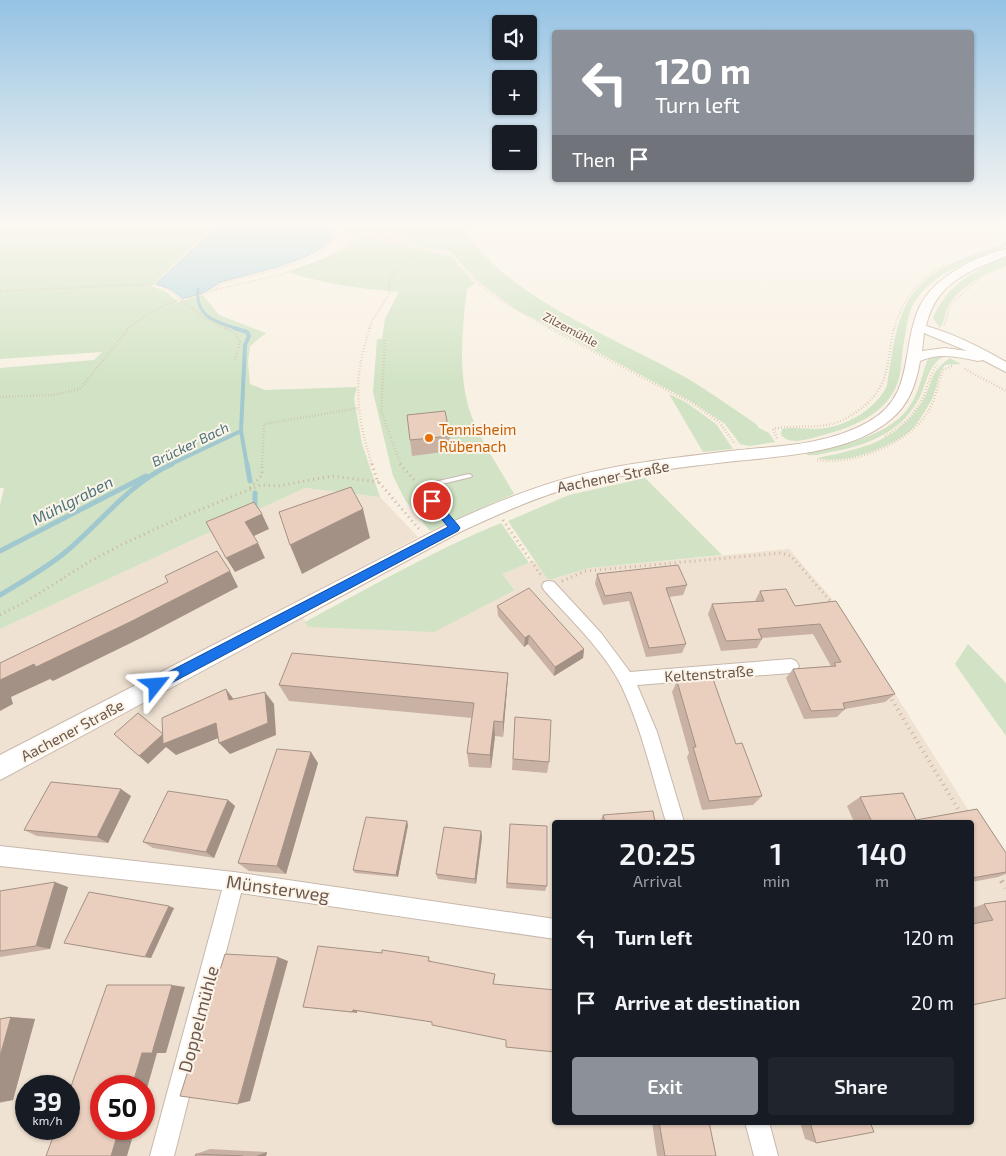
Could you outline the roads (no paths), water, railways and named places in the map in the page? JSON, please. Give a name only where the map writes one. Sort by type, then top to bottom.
[{"type":"main road","name":"Aachener Straße","points":[[0,768],[493,509],[534,493],[584,478],[626,470],[791,448],[846,437],[860,432],[884,419],[899,405],[904,397],[914,359],[919,328],[927,304],[942,285],[954,277]]},
{"type":"main road","points":[[919,328],[932,338],[1004,367]]},
{"type":"main road","points":[[919,328],[964,342],[1004,367]]},
{"type":"main road","points":[[914,359],[923,354],[938,351],[978,357]]},
{"type":"street","points":[[549,586],[596,637],[626,679],[649,732],[674,820]]},
{"type":"street","name":"Keltenstraße","points":[[626,679],[791,666]]},
{"type":"street","name":"Münsterweg","points":[[0,856],[234,882],[552,929]]},
{"type":"street","name":"Doppelmühle","points":[[162,1156],[234,882]]},
{"type":"street","points":[[758,1125],[766,1156]]},
{"type":"lane","points":[[454,528],[421,487],[469,476]]},
{"type":"water","points":[[164,277],[240,277],[220,282],[197,295],[182,298],[171,289],[156,284]]},
{"type":"waterway","name":"Brücker Bach","points":[[198,289],[200,306],[204,312],[215,321],[238,329]]},
{"type":"waterway","name":"Brücker Bach","points":[[234,328],[247,332],[249,336],[245,345],[241,431]]},
{"type":"waterway","name":"Brücker Bach","points":[[169,465],[241,431]]},
{"type":"waterway","points":[[241,431],[247,465]]},
{"type":"waterway","name":"Brücker Bach","points":[[0,595],[60,557],[143,481],[172,464]]},
{"type":"waterway","points":[[247,464],[250,481]]},
{"type":"waterway","name":"Mühlgraben","points":[[0,551],[146,476]]},
{"type":"waterway","points":[[255,493],[255,507]]},
{"type":"place","name":"Tennisheim Rübenach","points":[[429,438]]}]
